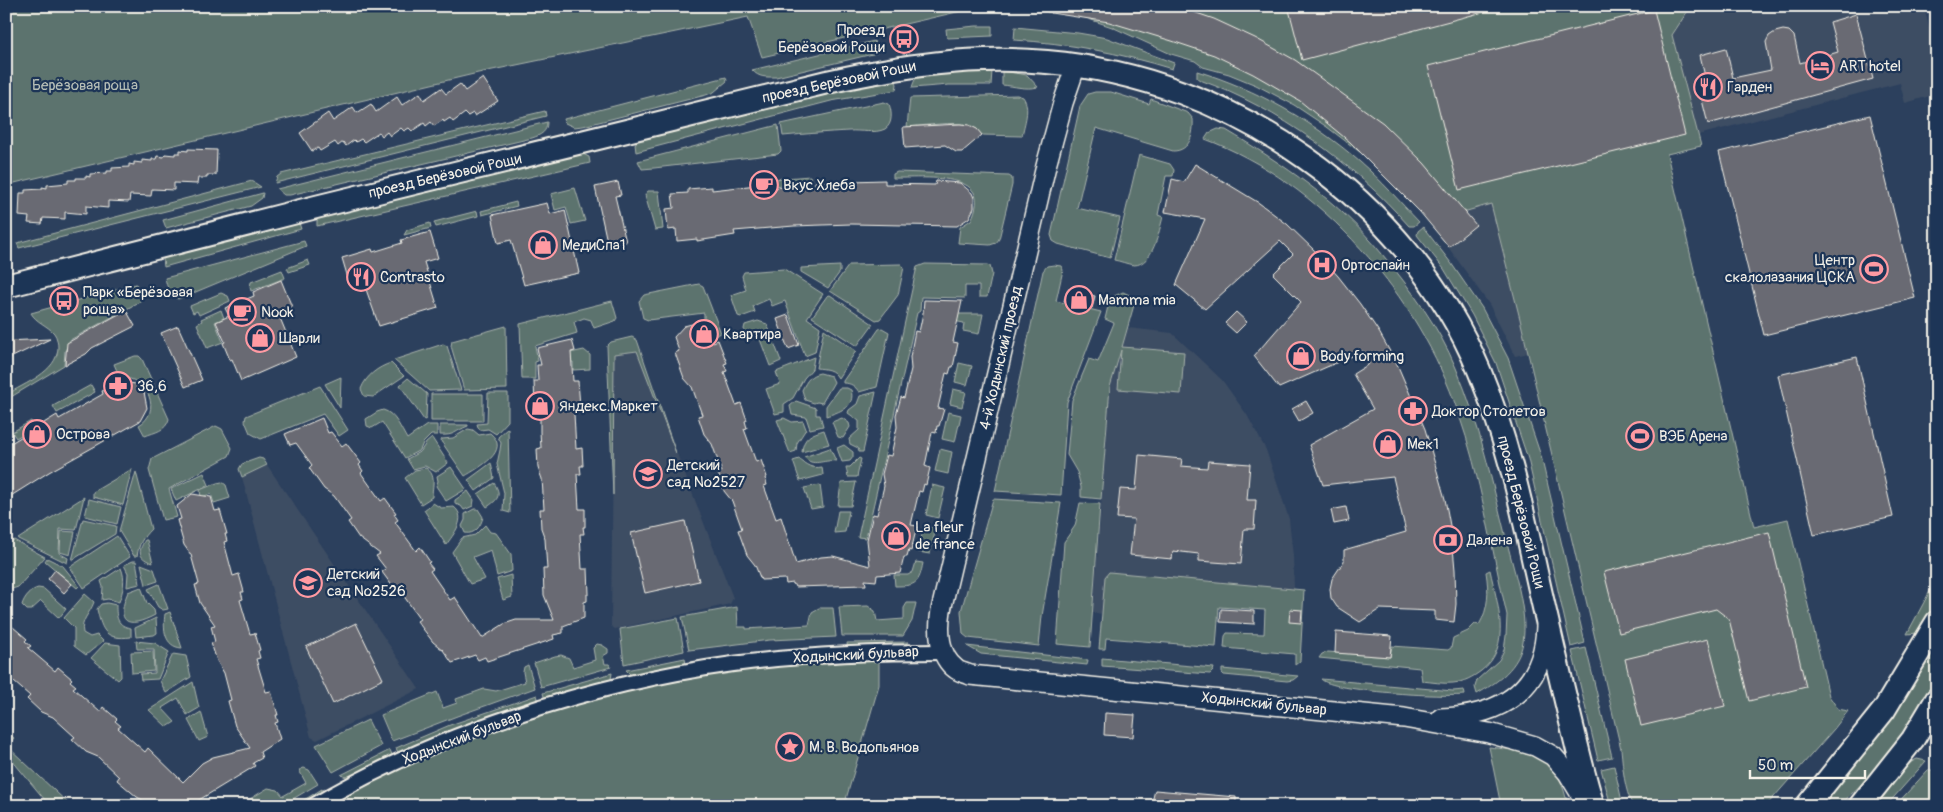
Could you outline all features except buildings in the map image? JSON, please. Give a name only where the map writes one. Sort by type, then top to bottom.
[{"type":"street","name":"проезд Берёзовой Рощи","points":[[6,286],[316,206],[873,72],[914,65],[980,60],[1045,62],[1108,71],[1166,88],[1208,104],[1275,137],[1342,185],[1375,215],[1401,245],[1429,280],[1457,324],[1479,369],[1511,463],[1546,616],[1593,806]]},
{"type":"street","name":"4-й Ходынский проезд","points":[[944,652],[939,636],[939,621],[943,599],[1046,166],[1063,103],[1076,65]]},
{"type":"street","name":"Ходынский бульвар","points":[[1412,719],[1460,717],[1488,711],[1509,701],[1536,670],[1542,653],[1546,616]]},
{"type":"street","points":[[1807,806],[1884,710],[1937,622]]},
{"type":"street","name":"Ходынский бульвар","points":[[313,806],[340,790],[429,748],[544,707],[622,686],[690,671],[750,662],[810,657],[944,652],[956,669],[970,675],[1412,719],[1489,733],[1535,746],[1553,756],[1568,773],[1588,806]]},
{"type":"street","points":[[1860,806],[1913,739],[1937,699]]},
{"type":"shaded area","points":[[1691,6],[1924,6],[1937,62],[1937,94],[1905,103],[1900,83],[1698,135],[1672,35]]},
{"type":"shaded area","points":[[1491,204],[1528,353],[1515,356],[1489,304],[1446,244],[1436,220]]},
{"type":"shaded area","points":[[1128,328],[1172,333],[1222,380],[1247,415],[1266,450],[1289,519],[1294,590],[1194,581],[1132,616],[1093,613],[1110,387]]},
{"type":"shaded area","name":"Детский сад №2527","points":[[637,351],[733,598],[730,604],[615,629],[611,626],[614,354]]},
{"type":"shaded area","name":"Детский сад №2526","points":[[267,465],[419,689],[317,740],[311,737],[242,477]]},
{"type":"green space","name":"Берёзовая роща","points":[[6,6],[983,6],[762,57],[748,17],[478,73],[6,185]]},
{"type":"green space","name":"ВЭБ Арена","points":[[1046,6],[1691,6],[1672,35],[1701,146],[1667,154],[1754,527],[1788,519],[1829,696],[1838,709],[1848,711],[1766,806],[1633,806],[1624,778],[1621,749],[1520,319],[1491,204],[1436,220],[1399,189],[1365,156],[1294,105],[1256,85],[1229,74],[1203,67],[1195,61],[1171,54],[1112,27],[1080,16],[1047,12]]},
{"type":"green space","points":[[992,26],[992,36],[947,38],[946,29]]},
{"type":"green space","points":[[1015,27],[1078,33],[1107,38],[1174,63],[1172,69],[1094,50],[1014,40]]},
{"type":"green space","points":[[874,41],[877,53],[776,77],[760,76],[752,70]]},
{"type":"green space","points":[[992,71],[991,85],[949,85],[912,88],[916,78],[925,73]]},
{"type":"green space","points":[[1002,71],[1027,75],[1038,87],[1024,88],[1002,85]]},
{"type":"green space","points":[[1197,71],[1219,78],[1262,97],[1323,133],[1368,169],[1419,222],[1414,226],[1409,226],[1364,181],[1314,140],[1259,106],[1200,80],[1197,78]]},
{"type":"green space","points":[[726,77],[727,81],[714,92],[706,95],[583,126],[574,127],[565,123],[564,119]]},
{"type":"green space","points":[[895,80],[897,84],[896,90],[831,101],[636,152],[635,144],[639,138],[828,89]]},
{"type":"green space","points":[[1111,92],[1149,104],[1151,99],[1188,113],[1193,119],[1190,141],[1183,148],[1173,151],[1096,128],[1077,208],[1120,218],[1110,258],[1058,244],[1053,241],[1051,235],[1080,106],[1088,94]]},
{"type":"green space","points":[[1017,95],[1023,97],[1026,106],[1022,136],[982,135],[973,127],[963,124],[907,127],[910,98]]},
{"type":"green space","points":[[884,102],[889,104],[891,111],[888,127],[885,129],[872,132],[841,131],[783,136],[781,124]]},
{"type":"green space","points":[[545,111],[546,116],[275,183],[277,177],[281,174]]},
{"type":"green space","points":[[547,122],[543,133],[532,138],[290,195],[284,195],[277,189]]},
{"type":"green space","points":[[778,125],[781,151],[778,154],[642,169],[638,161]]},
{"type":"green space","points":[[1218,129],[1226,130],[1269,156],[1310,185],[1366,235],[1424,309],[1456,368],[1485,454],[1524,618],[1523,642],[1517,659],[1500,679],[1477,694],[1475,687],[1477,680],[1499,660],[1504,650],[1507,615],[1473,462],[1458,412],[1441,369],[1418,327],[1392,286],[1361,248],[1326,214],[1288,184],[1248,158],[1205,139],[1209,133]]},
{"type":"green space","points":[[574,153],[589,157],[590,163],[317,226],[319,216]]},
{"type":"green space","points":[[1139,155],[1170,164],[1174,170],[1173,176],[1166,176],[1158,215],[1163,217],[1154,246],[1141,264],[1134,265],[1114,260]]},
{"type":"green space","points":[[897,172],[1009,176],[1012,178],[1012,185],[999,239],[996,243],[990,245],[958,243],[960,227],[971,220],[976,204],[974,192],[965,185],[952,180],[937,178],[893,178],[893,174]]},
{"type":"green space","points":[[810,176],[812,183],[771,186],[773,179]]},
{"type":"green space","points":[[252,181],[261,187],[19,248],[17,243]]},
{"type":"green space","points":[[575,188],[585,221],[571,224],[566,207],[555,210],[551,194]]},
{"type":"green space","points":[[648,191],[659,191],[663,229],[655,230],[645,195]]},
{"type":"green space","points":[[263,193],[262,198],[251,206],[166,228],[163,220]]},
{"type":"green space","points":[[516,202],[517,206],[482,215],[481,211]]},
{"type":"green space","points":[[477,211],[478,216],[436,227],[434,222]]},
{"type":"green space","points":[[294,220],[299,223],[301,229],[164,267],[163,259],[166,254]]},
{"type":"green space","points":[[430,223],[431,228],[404,235],[407,230]]},
{"type":"green space","points":[[1423,227],[1482,308],[1508,358],[1541,456],[1585,643],[1571,647],[1528,459],[1496,363],[1472,315],[1444,269],[1417,235],[1418,231]]},
{"type":"green space","points":[[304,241],[306,246],[178,299],[170,293],[167,285],[165,278]]},
{"type":"green space","points":[[308,260],[310,265],[289,272],[287,268]]},
{"type":"green space","points":[[901,264],[904,267],[898,295],[880,319],[876,320],[830,291],[849,265]]},
{"type":"green space","points":[[925,264],[990,266],[992,274],[987,297],[979,297],[979,286],[965,286],[965,298],[921,297],[920,311],[917,313],[866,538],[858,537],[916,271],[917,267]]},
{"type":"green space","points":[[840,266],[840,272],[828,288],[801,272],[801,268]]},
{"type":"green space","points":[[1047,266],[1061,266],[1063,270],[1056,301],[1101,312],[1067,402],[1061,495],[995,491],[1043,271]]},
{"type":"green space","points":[[784,269],[823,294],[807,318],[820,327],[815,352],[805,356],[785,301],[772,306],[769,299],[753,306],[755,312],[741,317],[738,316],[731,295],[746,290],[742,276],[744,272]]},
{"type":"green space","points":[[282,270],[285,278],[251,291],[251,282]]},
{"type":"green space","points":[[136,284],[141,301],[70,340],[65,351],[64,365],[6,400],[6,395],[46,370],[56,356],[58,346],[55,335],[31,313]]},
{"type":"green space","points":[[699,284],[703,286],[721,333],[715,336],[709,322],[704,321],[704,313],[648,320],[643,318],[639,301],[644,295]]},
{"type":"green space","points":[[1123,292],[1136,298],[1122,347],[1184,352],[1181,394],[1118,389],[1121,350],[1110,387],[1101,499],[1081,497],[1081,487],[1077,472],[1067,455],[1072,400],[1089,359],[1098,362],[1114,323],[1105,319],[1110,298]]},
{"type":"green space","points":[[221,293],[228,296],[230,301],[199,315],[197,311],[193,313],[190,306]]},
{"type":"green space","points":[[830,295],[873,324],[857,346],[812,317],[827,296]]},
{"type":"green space","points":[[612,301],[617,318],[615,321],[594,328],[591,320],[584,318],[574,322],[577,333],[535,346],[538,361],[535,362],[535,379],[522,379],[520,324]]},
{"type":"green space","points":[[221,310],[224,318],[215,322],[223,342],[207,348],[197,324],[202,321],[201,319]]},
{"type":"green space","points":[[949,314],[983,314],[979,334],[963,331],[964,323],[948,320]]},
{"type":"green space","points":[[758,321],[767,324],[781,361],[770,366],[758,334],[747,338],[744,329],[745,325]]},
{"type":"green space","points":[[506,326],[507,389],[464,390],[451,346],[452,341]]},
{"type":"green space","points":[[882,328],[889,332],[877,387],[859,392],[852,385],[843,383],[843,381],[879,329]]},
{"type":"green space","points":[[824,329],[856,351],[838,378],[831,371],[816,368]]},
{"type":"green space","points":[[632,337],[637,340],[676,453],[637,351],[614,354],[613,495],[607,346],[611,342]]},
{"type":"green space","points":[[443,344],[447,346],[461,390],[429,391],[394,360]]},
{"type":"green space","points":[[584,350],[590,355],[590,369],[573,370],[573,362],[562,362],[565,354]]},
{"type":"green space","points":[[139,356],[142,359],[169,419],[163,429],[145,436],[139,425],[150,412],[149,396],[138,383],[130,379],[120,378],[114,364]]},
{"type":"green space","points":[[814,357],[812,369],[804,378],[793,398],[784,404],[784,412],[775,414],[766,389],[780,384],[776,372]]},
{"type":"green space","points":[[391,363],[404,376],[373,397],[364,396],[361,389],[369,376]]},
{"type":"green space","points":[[959,363],[972,366],[967,385],[955,382]]},
{"type":"green space","points":[[820,373],[831,376],[834,382],[822,403],[805,400],[802,390],[804,386],[811,377]]},
{"type":"green space","points":[[341,377],[340,408],[325,384]]},
{"type":"green space","points":[[408,378],[427,394],[426,419],[424,420],[400,385]]},
{"type":"green space","points":[[91,385],[95,392],[57,413],[53,406]]},
{"type":"green space","points":[[320,386],[348,430],[339,436],[323,414],[261,439],[250,433],[245,421],[246,416]]},
{"type":"green space","points":[[839,388],[851,390],[851,401],[845,408],[826,416],[826,406]]},
{"type":"green space","points":[[953,389],[966,392],[962,407],[950,404]]},
{"type":"green space","points":[[876,392],[863,452],[859,452],[858,448],[850,444],[849,439],[859,430],[859,421],[848,413],[857,404],[860,396]]},
{"type":"green space","points":[[488,393],[508,393],[508,421],[496,434],[488,429],[480,430],[477,424],[487,423]]},
{"type":"green space","points":[[431,394],[483,394],[483,421],[431,421]]},
{"type":"green space","points":[[796,401],[816,408],[816,415],[820,415],[823,426],[810,429],[806,417],[792,415],[790,406]]},
{"type":"green space","points":[[383,410],[391,414],[407,439],[427,425],[437,425],[437,435],[431,435],[423,443],[420,450],[405,458],[382,422],[372,428],[367,426],[366,419]]},
{"type":"green space","points":[[948,412],[961,415],[955,442],[942,439]]},
{"type":"green space","points":[[784,418],[792,422],[803,421],[806,429],[797,443],[796,451],[790,453],[777,420]]},
{"type":"green space","points":[[842,418],[849,423],[850,427],[843,438],[838,437],[832,422]]},
{"type":"green space","points":[[31,421],[34,427],[16,438],[12,432]]},
{"type":"green space","points":[[440,425],[468,426],[452,434],[440,435]]},
{"type":"green space","points":[[216,426],[222,429],[232,448],[229,456],[169,489],[177,517],[163,520],[149,470],[152,459]]},
{"type":"green space","points":[[508,428],[510,513],[503,511],[504,493],[497,464],[501,443],[498,437]]},
{"type":"green space","points":[[468,429],[473,430],[479,435],[490,433],[496,440],[497,446],[491,458],[465,476],[441,441],[442,439],[453,438]]},
{"type":"green space","points":[[824,430],[829,444],[802,452],[808,437]]},
{"type":"green space","points":[[432,438],[448,463],[436,472],[425,466],[413,469],[407,459],[421,451]]},
{"type":"green space","points":[[844,445],[853,452],[853,457],[850,461],[842,462],[837,448]]},
{"type":"green space","points":[[830,448],[836,461],[815,463],[804,457]]},
{"type":"green space","points":[[940,449],[952,452],[948,474],[935,471]]},
{"type":"green space","points":[[259,458],[263,459],[267,465],[242,477],[239,469],[242,464]]},
{"type":"green space","points":[[859,458],[861,459],[857,477],[848,477],[846,467],[850,467]]},
{"type":"green space","points":[[799,459],[809,466],[822,467],[823,475],[800,481],[793,461]]},
{"type":"green space","points":[[491,463],[494,478],[476,491],[468,480]]},
{"type":"green space","points":[[451,467],[466,489],[446,501],[436,486],[437,476]]},
{"type":"green space","points":[[426,468],[433,477],[432,497],[421,504],[405,478],[415,470]]},
{"type":"green space","points":[[132,469],[123,505],[93,497],[93,492]]},
{"type":"green space","points":[[136,472],[151,529],[141,541],[137,556],[134,556],[119,531]]},
{"type":"green space","points":[[204,473],[209,485],[176,501],[171,489]]},
{"type":"green space","points":[[222,482],[226,485],[230,498],[214,503],[211,494],[201,497],[200,490]]},
{"type":"green space","points":[[856,482],[851,506],[838,506],[841,483]]},
{"type":"green space","points":[[494,483],[498,491],[498,497],[487,507],[478,494]]},
{"type":"green space","points":[[820,485],[823,507],[811,509],[804,488]]},
{"type":"green space","points":[[932,485],[945,488],[938,518],[926,515]]},
{"type":"green space","points":[[468,491],[474,500],[473,506],[464,510],[461,506],[455,504],[455,500]]},
{"type":"green space","points":[[84,497],[76,530],[60,529],[59,553],[68,558],[67,563],[18,539]]},
{"type":"green space","points":[[89,499],[121,507],[117,524],[85,516]]},
{"type":"green space","points":[[993,499],[1061,503],[1042,616],[1039,646],[968,638],[963,634],[961,611]]},
{"type":"green space","points":[[433,503],[441,508],[454,507],[460,516],[458,526],[446,545],[424,510]]},
{"type":"green space","points":[[1080,503],[1100,504],[1090,647],[1057,644],[1064,542],[1075,526]]},
{"type":"green space","points":[[478,509],[483,517],[482,520],[475,531],[465,533],[462,526],[465,514]]},
{"type":"green space","points":[[838,511],[849,511],[845,532],[834,533]]},
{"type":"green space","points":[[83,519],[116,526],[115,534],[72,560]]},
{"type":"green space","points":[[485,525],[490,532],[496,533],[511,554],[512,571],[497,576],[491,550],[473,557],[485,579],[470,584],[452,552],[462,538],[475,535]]},
{"type":"green space","points":[[924,525],[936,528],[930,554],[918,552]]},
{"type":"green space","points":[[61,531],[75,532],[70,555],[60,552]]},
{"type":"green space","points":[[117,536],[130,557],[84,588],[70,567]]},
{"type":"green space","points":[[14,540],[45,557],[18,587],[12,589],[6,588],[6,545]]},
{"type":"green space","points":[[145,540],[147,540],[153,563],[142,557],[140,552]]},
{"type":"green space","points":[[47,558],[63,566],[79,586],[77,588],[45,561]]},
{"type":"green space","points":[[136,561],[140,584],[127,587],[128,573],[124,565]]},
{"type":"green space","points":[[916,562],[923,563],[916,582],[895,586],[894,575],[908,575],[913,572]]},
{"type":"green space","points":[[141,564],[154,569],[158,581],[146,585]]},
{"type":"green space","points":[[121,568],[123,585],[119,602],[108,599],[102,600],[103,587],[101,581]]},
{"type":"green space","points":[[1490,570],[1499,610],[1500,637],[1497,650],[1491,661],[1472,677],[1453,683],[1422,681],[1420,668],[1319,658],[1322,654],[1328,652],[1390,657],[1392,646],[1448,650],[1451,648],[1453,638],[1468,631],[1475,624],[1479,625],[1485,612],[1487,599],[1486,572]]},
{"type":"green space","points":[[1109,572],[1304,590],[1300,661],[1295,665],[1295,654],[1224,648],[1227,633],[1264,634],[1265,610],[1219,607],[1216,647],[1106,638],[1105,649],[1099,649],[1105,577]]},
{"type":"green space","points":[[511,575],[512,597],[503,600],[497,579]]},
{"type":"green space","points":[[1937,578],[1934,608],[1928,621],[1918,633],[1907,634]]},
{"type":"green space","points":[[159,584],[168,609],[163,610],[158,607],[148,589]]},
{"type":"green space","points":[[141,587],[147,603],[154,610],[155,615],[145,620],[131,622],[123,616],[124,602],[128,592]]},
{"type":"green space","points":[[38,588],[44,589],[66,609],[59,618],[41,601],[31,610],[27,610],[22,605],[28,595]]},
{"type":"green space","points":[[85,594],[94,602],[84,621],[83,633],[90,637],[97,635],[103,641],[86,655],[74,646],[74,628],[64,618]]},
{"type":"green space","points":[[907,603],[916,603],[912,621],[903,636],[842,636],[839,607],[868,606],[875,611],[877,621],[904,619],[904,608]]},
{"type":"green space","points":[[101,604],[116,605],[118,620],[126,627],[131,628],[131,637],[111,636],[103,629],[97,609]]},
{"type":"green space","points":[[737,607],[738,627],[746,627],[746,629],[809,625],[812,612],[819,608],[833,608],[836,637],[770,640],[689,650],[682,617]]},
{"type":"green space","points":[[170,612],[182,648],[171,644],[166,636],[165,614]]},
{"type":"green space","points":[[156,618],[157,633],[136,637],[135,628]]},
{"type":"green space","points":[[678,618],[684,651],[624,664],[620,629]]},
{"type":"green space","points":[[136,641],[155,643],[169,652],[158,679],[141,680],[140,674],[155,673],[154,649],[137,649]]},
{"type":"green space","points":[[1937,641],[1937,680],[1905,732],[1880,766],[1839,806],[1816,806]]},
{"type":"green space","points":[[909,642],[900,647],[848,650],[847,643]]},
{"type":"green space","points":[[105,643],[120,645],[121,677],[118,680],[91,658]]},
{"type":"green space","points":[[597,644],[608,649],[608,653],[603,656],[605,664],[609,664],[611,667],[541,687],[534,663],[561,655],[569,658],[573,667],[595,660],[593,648]]},
{"type":"green space","points":[[967,646],[1088,660],[1087,665],[981,654]]},
{"type":"green space","points":[[1586,648],[1612,757],[1598,760],[1572,651]]},
{"type":"green space","points":[[153,651],[154,671],[132,673],[131,652]]},
{"type":"green space","points":[[173,654],[186,656],[191,677],[166,693],[160,681]]},
{"type":"green space","points":[[685,658],[686,666],[636,676],[631,675],[626,670]]},
{"type":"green space","points":[[1102,658],[1214,668],[1210,674],[1102,666]]},
{"type":"green space","points":[[879,661],[879,685],[844,806],[324,806],[398,768],[481,733],[524,718],[613,693],[703,675],[764,667]]},
{"type":"green space","points":[[528,665],[535,688],[392,741],[381,715],[437,692],[443,708],[457,703],[456,699],[484,689],[496,691],[525,682],[523,672],[524,667]]},
{"type":"green space","points":[[1222,669],[1298,676],[1293,680],[1287,681],[1224,675]]},
{"type":"green space","points":[[612,673],[611,679],[606,683],[545,700],[543,693]]},
{"type":"green space","points":[[1321,679],[1453,691],[1464,690],[1465,695],[1413,694],[1366,690],[1329,684]]},
{"type":"green space","points":[[193,682],[199,708],[187,715],[178,698],[162,708],[175,722],[167,727],[149,710]]},
{"type":"green space","points":[[537,695],[539,702],[399,755],[396,748],[450,725]]},
{"type":"green space","points":[[201,712],[208,737],[199,741],[188,720]]},
{"type":"green space","points":[[368,720],[381,746],[333,772],[316,745]]},
{"type":"green space","points":[[6,731],[14,738],[7,746],[71,806],[50,806],[6,753]]},
{"type":"green space","points":[[1489,747],[1527,754],[1544,762],[1558,776],[1568,806],[1501,806]]},
{"type":"green space","points":[[390,750],[393,757],[349,778],[341,775]]},
{"type":"green space","points":[[1917,759],[1926,761],[1886,806],[1876,806],[1905,767]]},
{"type":"green space","points":[[1614,766],[1623,806],[1611,806],[1601,769]]},
{"type":"green space","points":[[304,768],[309,770],[318,784],[281,806],[240,805],[268,788],[278,790],[283,796],[306,783],[300,772]]},
{"type":"green space","points":[[1928,770],[1934,770],[1937,779],[1937,802],[1926,806],[1895,806]]},
{"type":"green space","points":[[322,789],[323,793],[311,806],[294,806]]},
{"type":"place","name":"Проезд Берёзовой Рощи","points":[[904,39]]},
{"type":"place","name":"ART hotel","points":[[1820,66]]},
{"type":"place","name":"Гарден","points":[[1708,87]]},
{"type":"place","name":"Вкус Хлеба","points":[[764,185]]},
{"type":"place","name":"МедиСпа1","points":[[543,245]]},
{"type":"place","name":"Ортоспайн","points":[[1322,265]]},
{"type":"place","name":"Центр скалолазания ЦСКА","points":[[1874,269]]},
{"type":"place","name":"Contrasto","points":[[361,277]]},
{"type":"place","name":"Mamma mia","points":[[1079,300]]},
{"type":"place","name":"Парк «Берёзовая роща»","points":[[64,301]]},
{"type":"place","name":"Nook","points":[[242,312]]},
{"type":"place","name":"Квартира","points":[[704,334]]},
{"type":"place","name":"Шарли","points":[[260,338]]},
{"type":"place","name":"Body forming","points":[[1301,356]]},
{"type":"place","name":"36,6","points":[[118,386]]},
{"type":"place","name":"Яндекс.Маркет","points":[[540,406]]},
{"type":"place","name":"Доктор Столетов","points":[[1413,411]]},
{"type":"place","name":"Острова","points":[[37,434]]},
{"type":"place","name":"ВЭБ Арена","points":[[1640,436]]},
{"type":"place","name":"Мек1","points":[[1388,444]]},
{"type":"place","name":"Детский сад №2527","points":[[648,474]]},
{"type":"place","name":"La fleur de france","points":[[896,536]]},
{"type":"place","name":"Далена","points":[[1448,540]]},
{"type":"place","name":"Детский сад №2526","points":[[308,583]]},
{"type":"place","name":"М. В. Водопьянов","points":[[790,747]]}]
